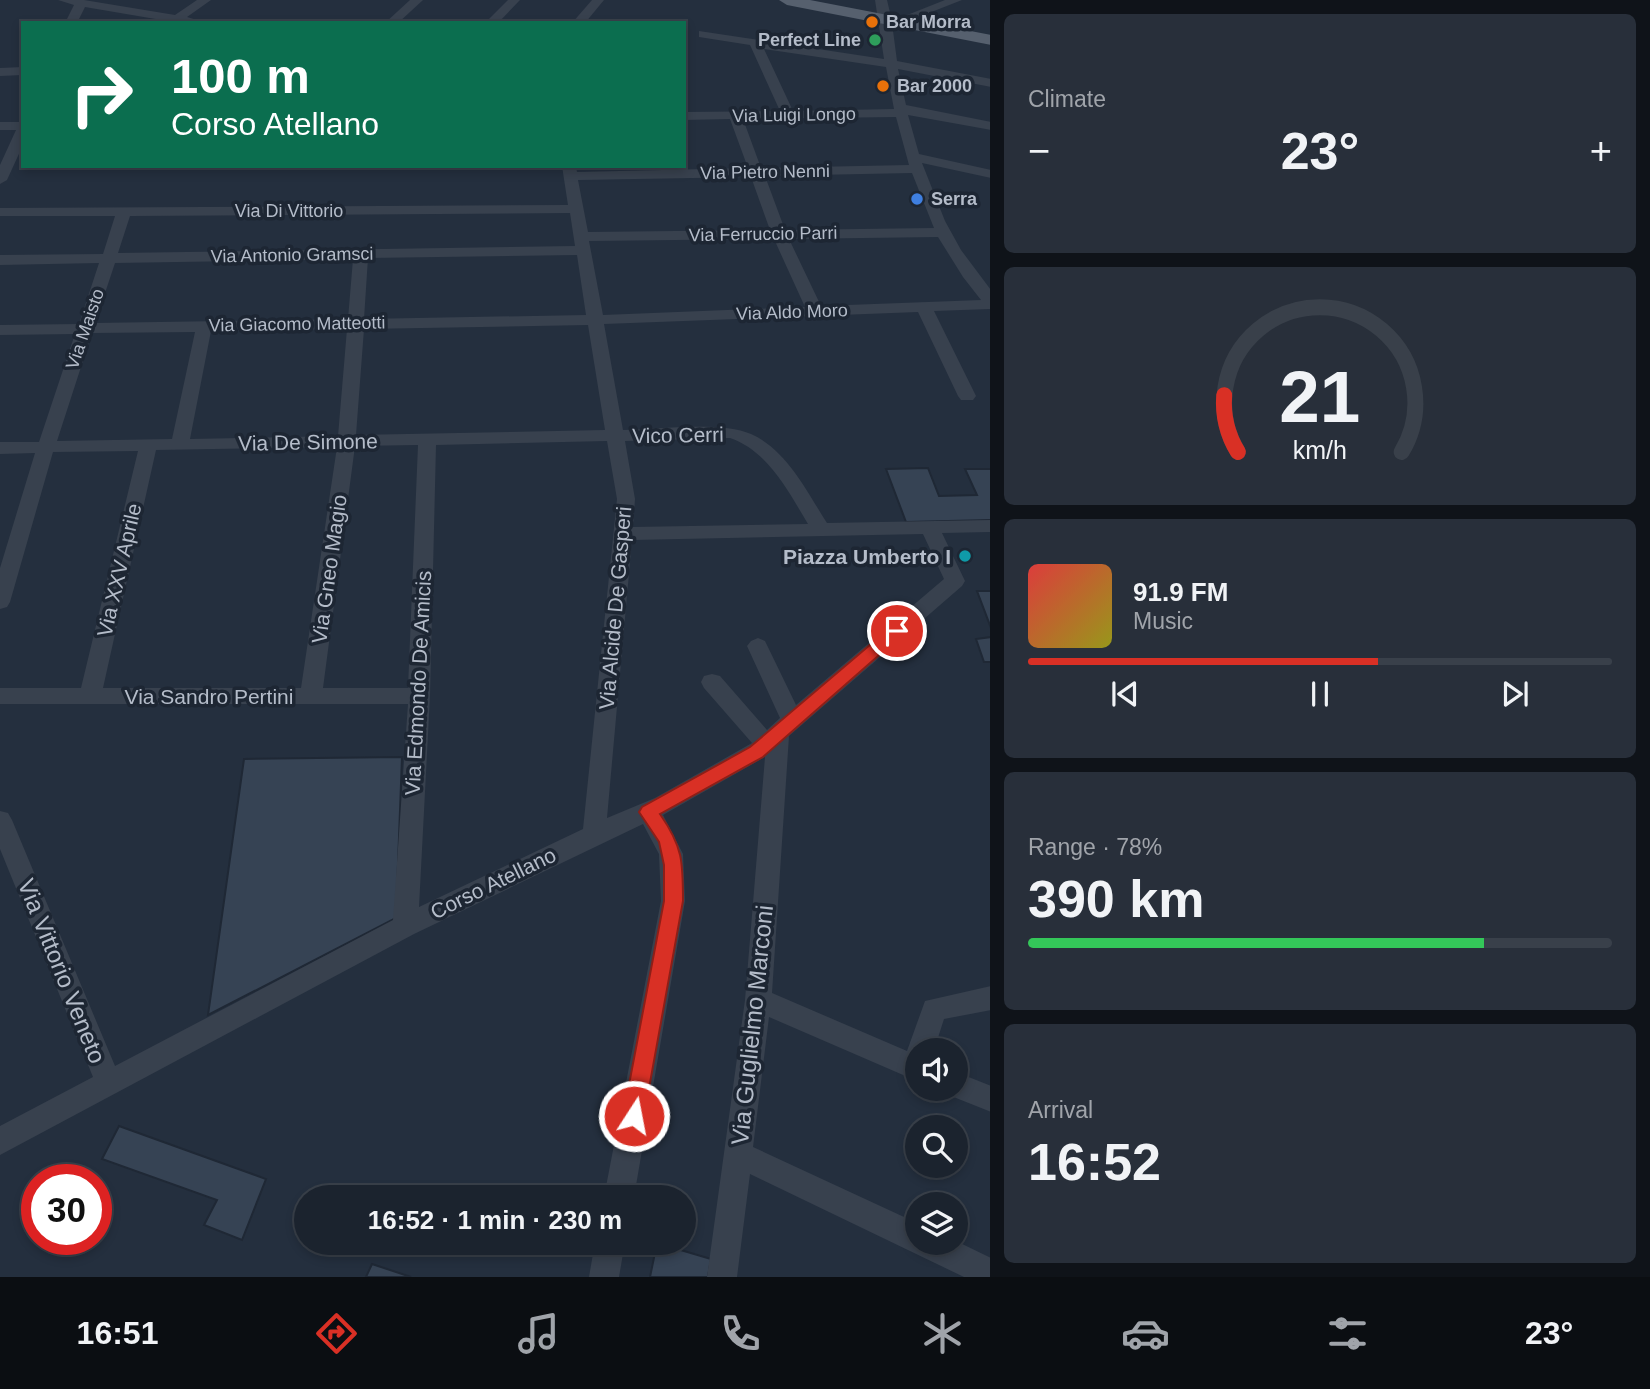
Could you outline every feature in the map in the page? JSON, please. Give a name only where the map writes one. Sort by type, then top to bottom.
[{"type":"main road","points":[[787,0],[990,40]]},
{"type":"street","points":[[64,0],[101,3],[189,21]]},
{"type":"street","points":[[177,19],[205,0]]},
{"type":"street","points":[[392,21],[416,0]]},
{"type":"street","points":[[493,21],[514,0]]},
{"type":"street","points":[[580,21],[598,0]]},
{"type":"street","points":[[881,0],[892,21],[891,64],[915,163],[944,232],[970,280],[990,303]]},
{"type":"street","points":[[892,21],[956,0]]},
{"type":"street","points":[[72,21],[80,3]]},
{"type":"street","points":[[703,34],[990,83]]},
{"type":"street","points":[[755,41],[789,115]]},
{"type":"street","points":[[0,72],[21,71]]},
{"type":"street","name":"Via Luigi Longo","points":[[686,116],[903,110],[990,126]]},
{"type":"street","points":[[736,116],[779,234],[815,310]]},
{"type":"street","points":[[0,126],[21,128]]},
{"type":"street","points":[[0,180],[21,133]]},
{"type":"street","name":"Via Pietro Nenni","points":[[570,171],[755,172],[915,163],[990,174]]},
{"type":"street","name":"Via Alcide De Gasperi","points":[[570,171],[626,499],[594,834]]},
{"type":"street","name":"Via Di Vittorio","points":[[0,212],[578,209]]},
{"type":"street","name":"Via Maisto","points":[[46,447],[124,212]]},
{"type":"street","name":"Via Ferruccio Parri","points":[[584,244],[779,234],[944,232]]},
{"type":"street","name":"Via Antonio Gramsci","points":[[0,260],[361,254],[584,244]]},
{"type":"street","name":"Via Gneo Magio","points":[[311,696],[347,441],[361,254]]},
{"type":"street","name":"Via Aldo Moro","points":[[594,320],[990,303]]},
{"type":"street","points":[[924,307],[967,396]]},
{"type":"street","name":"Via Giacomo Matteotti","points":[[0,330],[594,320]]},
{"type":"street","points":[[180,444],[204,326]]},
{"type":"street","name":"Vico Cerri","points":[[615,436],[731,433],[744,437],[781,468],[821,529]]},
{"type":"street","name":"Via De Simone","points":[[0,448],[615,436]]},
{"type":"street","name":"Via Edmondo De Amicis","points":[[405,926],[419,696],[427,440]]},
{"type":"street","name":"Via XXV Aprile","points":[[90,696],[148,445]]},
{"type":"street","points":[[0,602],[46,447]]},
{"type":"street","points":[[623,534],[990,526]]},
{"type":"street","name":"Corso Atellano","points":[[0,1141],[405,926],[594,834],[648,812],[730,767],[778,732],[955,581],[930,528]]},
{"type":"street","points":[[758,646],[778,732]]},
{"type":"street","points":[[712,682],[778,732]]},
{"type":"street","name":"Via Sandro Pertini","points":[[0,696],[419,696]]},
{"type":"street","name":"Via Guglielmo Marconi","points":[[722,1277],[758,1000],[778,732]]},
{"type":"street","points":[[730,767],[775,771]]},
{"type":"street","points":[[621,1185],[673,901],[674,865],[668,839],[648,812]]},
{"type":"street","name":"Via Vittorio Veneto","points":[[0,820],[109,1084]]},
{"type":"street","points":[[925,1038],[934,1009],[990,998]]},
{"type":"street","points":[[758,1000],[905,1057]]},
{"type":"street","points":[[968,1090],[990,1100]]},
{"type":"street","points":[[738,1154],[905,1233]]},
{"type":"street","points":[[604,1277],[608,1255]]},
{"type":"street","points":[[951,1255],[990,1274]]},
{"type":"building","points":[[928,468],[939,496],[977,495],[965,469],[990,469],[990,520],[906,522],[886,469]]},
{"type":"building","points":[[977,591],[990,591],[990,625]]},
{"type":"building","points":[[990,637],[990,662],[984,662],[976,639]]},
{"type":"building","points":[[402,757],[396,918],[208,1015],[244,759]]},
{"type":"building","points":[[119,1126],[266,1179],[242,1240],[204,1225],[217,1200],[102,1159]]},
{"type":"building","points":[[655,1255],[696,1255],[711,1259],[708,1277],[650,1277]]},
{"type":"building","points":[[372,1264],[411,1277],[366,1277]]},
{"type":"place","name":"Bar Morra","points":[[872,22]]},
{"type":"place","name":"Perfect Line","points":[[875,40]]},
{"type":"place","name":"Bar 2000","points":[[883,86]]},
{"type":"place","name":"Serra","points":[[917,199]]},
{"type":"place","name":"Piazza Umberto I","points":[[965,556]]},
{"type":"route","points":[[634,1116],[673,901],[674,865],[668,839],[648,812],[757,752],[897,631]]}]
